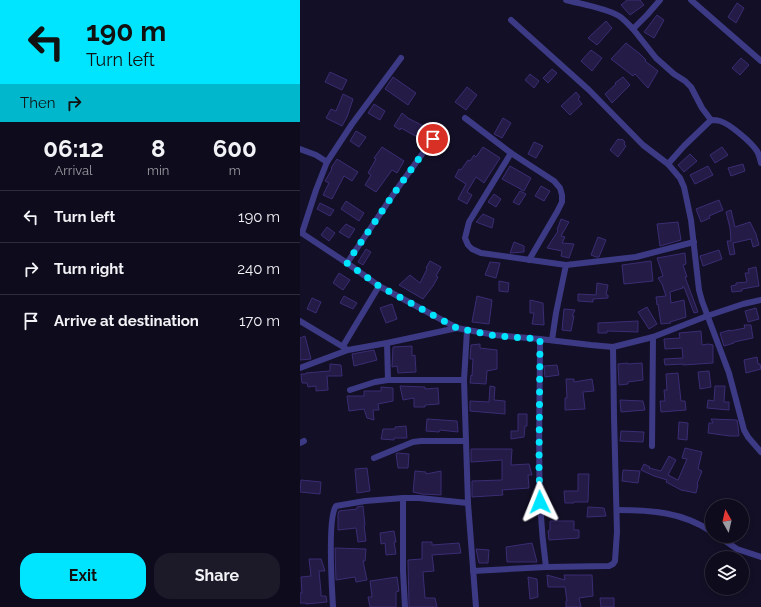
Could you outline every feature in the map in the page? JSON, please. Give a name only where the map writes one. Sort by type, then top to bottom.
[{"type":"street","points":[[566,0],[618,15],[633,29],[656,58],[691,87],[702,108],[711,120],[721,121],[730,126],[753,146],[758,152],[761,163]]},
{"type":"street","points":[[633,29],[660,0]]},
{"type":"street","points":[[691,0],[761,61]]},
{"type":"street","points":[[511,20],[589,90],[643,145],[668,164],[680,178],[684,187],[692,220],[699,290],[707,316],[729,373],[744,430],[761,452]]},
{"type":"street","points":[[401,58],[352,124],[327,162],[301,233],[379,286],[457,328],[467,331],[496,336],[552,340],[613,347],[653,337],[707,316],[743,304],[761,300]]},
{"type":"street","points":[[465,118],[512,153],[554,181],[560,188],[562,202],[558,212],[529,260]]},
{"type":"street","points":[[668,164],[711,120]]},
{"type":"street","points":[[347,263],[433,139]]},
{"type":"street","points":[[300,150],[316,155],[327,162]]},
{"type":"street","points":[[512,153],[469,222],[466,238],[468,245],[472,249],[481,253],[566,265],[636,257],[694,242]]},
{"type":"street","points":[[552,340],[566,265]]},
{"type":"street","points":[[346,348],[379,286]]},
{"type":"street","points":[[300,321],[346,348]]},
{"type":"street","points":[[300,368],[346,348],[387,343],[457,328]]},
{"type":"street","points":[[467,331],[464,380],[468,503],[476,607]]},
{"type":"street","points":[[652,446],[653,337]]},
{"type":"street","points":[[540,339],[540,509],[546,567]]},
{"type":"street","points":[[387,343],[388,380]]},
{"type":"street","points":[[473,571],[546,567],[609,566],[615,561],[617,510],[613,347]]},
{"type":"street","points":[[350,390],[375,382],[388,380],[464,380]]},
{"type":"street","points":[[374,458],[413,442],[466,441]]},
{"type":"street","points":[[333,607],[331,532],[334,508],[336,506],[366,501],[403,498],[419,498],[468,503]]},
{"type":"street","points":[[403,498],[403,571],[405,607]]},
{"type":"street","points":[[617,510],[655,512],[672,515],[687,519],[705,527]]},
{"type":"street","points":[[728,543],[737,549],[761,557]]},
{"type":"building","points":[[627,0],[640,0],[644,5],[630,15],[621,5]]},
{"type":"building","points":[[737,3],[744,8],[736,23],[728,17]]},
{"type":"building","points":[[657,15],[664,20],[654,38],[644,32]]},
{"type":"building","points":[[606,21],[612,28],[597,45],[588,38]]},
{"type":"building","points":[[626,43],[658,71],[648,88],[635,74],[633,76],[611,59]]},
{"type":"building","points":[[591,50],[602,58],[592,71],[581,61]]},
{"type":"building","points":[[741,58],[749,65],[740,75],[732,68]]},
{"type":"building","points":[[552,69],[557,73],[548,83],[543,78]]},
{"type":"building","points":[[330,72],[347,80],[342,90],[325,82]]},
{"type":"building","points":[[530,74],[539,81],[534,88],[525,80]]},
{"type":"building","points":[[393,77],[416,93],[408,105],[385,89]]},
{"type":"building","points":[[623,77],[630,85],[612,103],[605,94]]},
{"type":"building","points":[[467,87],[477,95],[466,110],[455,102]]},
{"type":"building","points":[[576,92],[580,97],[578,99],[582,104],[570,115],[561,106]]},
{"type":"building","points":[[343,94],[353,99],[347,117],[342,126],[326,118],[331,109],[336,111]]},
{"type":"building","points":[[374,104],[385,111],[380,120],[368,113]]},
{"type":"building","points":[[402,113],[425,127],[419,138],[401,128],[400,130],[394,126]]},
{"type":"building","points":[[503,118],[511,123],[502,138],[494,134]]},
{"type":"building","points":[[356,131],[366,137],[359,147],[350,141]]},
{"type":"building","points":[[618,139],[622,139],[626,146],[618,157],[610,150]]},
{"type":"building","points":[[534,142],[543,146],[536,158],[528,154]]},
{"type":"building","points":[[382,147],[404,161],[397,173],[392,170],[376,192],[365,185],[371,175],[368,173],[376,159],[374,158]]},
{"type":"building","points":[[483,147],[500,158],[484,183],[476,177],[467,192],[472,195],[467,204],[458,199],[466,184],[455,177],[459,169],[461,170],[468,160],[470,161],[474,155],[476,157]]},
{"type":"building","points":[[722,147],[728,155],[715,163],[710,155]]},
{"type":"building","points":[[690,154],[697,161],[684,172],[678,165]]},
{"type":"building","points":[[337,159],[358,172],[352,181],[344,176],[332,199],[323,195],[329,183],[325,181]]},
{"type":"building","points":[[743,164],[745,171],[731,176],[728,168]]},
{"type":"building","points":[[510,166],[531,178],[524,191],[502,179]]},
{"type":"building","points":[[708,166],[713,175],[695,184],[690,175]]},
{"type":"building","points":[[541,186],[550,191],[544,201],[535,196]]},
{"type":"building","points":[[520,191],[526,194],[519,205],[513,202]]},
{"type":"building","points":[[494,194],[501,199],[496,207],[488,202]]},
{"type":"building","points":[[719,200],[723,210],[709,216],[710,218],[701,222],[696,209]]},
{"type":"building","points":[[346,201],[364,213],[359,221],[341,209]]},
{"type":"building","points":[[320,203],[334,210],[330,216],[317,209]]},
{"type":"building","points":[[731,210],[735,227],[750,222],[756,234],[759,245],[753,247],[751,239],[733,243],[735,254],[730,255],[727,241],[731,241],[730,228],[726,212]]},
{"type":"building","points":[[483,214],[494,219],[492,228],[476,222]]},
{"type":"building","points":[[561,219],[569,222],[561,236],[565,237],[562,243],[574,244],[569,258],[561,256],[562,251],[547,248],[558,231],[557,230]]},
{"type":"building","points":[[678,222],[681,240],[660,246],[657,224]]},
{"type":"building","points":[[346,224],[355,229],[349,238],[339,232]]},
{"type":"building","points":[[327,227],[335,233],[329,241],[321,235]]},
{"type":"building","points":[[598,237],[606,240],[599,257],[596,257],[591,255]]},
{"type":"building","points":[[514,242],[524,246],[524,252],[510,253]]},
{"type":"building","points":[[366,249],[371,252],[363,265],[358,262]]},
{"type":"building","points":[[719,250],[722,259],[703,266],[700,256]]},
{"type":"building","points":[[685,253],[686,264],[683,265],[687,277],[685,277],[698,312],[694,313],[684,287],[682,287],[683,288],[670,292],[671,303],[684,300],[686,317],[670,322],[671,323],[661,324],[656,297],[666,296],[662,284],[658,278],[663,276],[657,258]]},
{"type":"building","points":[[430,261],[441,267],[433,286],[423,299],[399,285],[410,275],[420,283]]},
{"type":"building","points":[[651,261],[653,281],[624,284],[622,265]]},
{"type":"building","points":[[490,262],[500,263],[496,278],[485,275]]},
{"type":"building","points":[[756,267],[759,286],[732,292],[731,286],[736,285],[736,283],[747,282],[745,273],[749,273],[748,269]]},
{"type":"building","points":[[339,273],[350,280],[343,290],[333,283]]},
{"type":"building","points":[[499,281],[509,283],[508,292],[499,291]]},
{"type":"building","points":[[597,283],[608,285],[606,295],[608,295],[608,298],[593,299],[593,302],[578,301],[578,294],[596,295]]},
{"type":"building","points":[[344,296],[357,303],[353,309],[340,303]]},
{"type":"building","points":[[477,296],[492,300],[489,324],[472,322]]},
{"type":"building","points":[[312,298],[321,302],[316,313],[307,309]]},
{"type":"building","points":[[530,300],[543,303],[544,325],[532,324],[534,313],[530,313]]},
{"type":"building","points":[[392,304],[397,319],[386,323],[380,308]]},
{"type":"building","points":[[647,307],[657,324],[649,329],[638,312]]},
{"type":"building","points":[[756,308],[759,319],[748,322],[745,311]]},
{"type":"building","points":[[564,309],[575,310],[572,316],[574,316],[571,331],[562,330]]},
{"type":"building","points":[[638,321],[638,332],[607,331],[607,333],[598,333],[598,323]]},
{"type":"building","points":[[744,325],[751,325],[753,338],[724,346],[720,333],[745,328]]},
{"type":"building","points":[[701,331],[702,345],[713,345],[713,363],[665,365],[664,359],[683,358],[682,348],[665,349],[664,339],[680,338],[679,333]]},
{"type":"building","points":[[305,336],[311,359],[300,360],[300,338]]},
{"type":"building","points":[[480,344],[480,348],[497,350],[497,369],[487,371],[486,384],[470,383],[473,359],[470,359],[471,345]]},
{"type":"building","points":[[412,346],[412,356],[415,355],[416,372],[398,373],[397,366],[392,367],[393,347]]},
{"type":"building","points":[[374,350],[377,360],[354,366],[352,354]]},
{"type":"building","points":[[757,357],[758,364],[760,364],[761,369],[746,373],[744,360]]},
{"type":"building","points":[[642,363],[643,380],[619,385],[618,364]]},
{"type":"building","points":[[330,364],[341,365],[342,376],[327,376],[328,390],[316,391],[316,386],[308,387],[307,383],[302,383],[301,374],[330,371]]},
{"type":"building","points":[[557,365],[559,375],[545,377],[544,366]]},
{"type":"building","points":[[709,371],[711,387],[700,389],[698,372]]},
{"type":"building","points":[[678,373],[681,401],[685,401],[686,410],[661,412],[660,401],[665,401],[664,390],[667,390],[666,374]]},
{"type":"building","points":[[566,379],[574,379],[574,382],[592,379],[594,391],[583,392],[585,409],[565,410],[565,398],[567,398]]},
{"type":"building","points":[[400,386],[425,387],[425,389],[438,388],[439,404],[425,405],[425,407],[414,407],[414,398],[403,400]]},
{"type":"building","points":[[490,386],[495,387],[494,400],[505,401],[505,414],[470,411],[470,401],[489,402]]},
{"type":"building","points":[[715,386],[725,386],[724,402],[729,402],[729,410],[707,408],[708,400],[714,401]]},
{"type":"building","points":[[381,387],[393,388],[393,401],[378,404],[379,410],[373,410],[374,420],[367,418],[364,409],[349,411],[347,396],[364,396],[364,391],[381,391]]},
{"type":"building","points":[[620,400],[643,401],[645,410],[621,412]]},
{"type":"building","points":[[518,414],[527,414],[527,426],[525,426],[524,437],[511,439],[511,431],[518,431]]},
{"type":"building","points":[[427,419],[457,421],[458,432],[440,430],[439,432],[426,431]]},
{"type":"building","points":[[711,419],[737,420],[739,436],[708,433],[709,423],[713,423]]},
{"type":"building","points":[[679,422],[688,423],[687,440],[678,439]]},
{"type":"building","points":[[406,426],[407,438],[394,438],[394,440],[381,439],[383,429],[395,429],[395,427]]},
{"type":"building","points":[[621,431],[644,432],[643,442],[620,441]]},
{"type":"building","points":[[685,448],[702,452],[698,469],[702,471],[697,484],[696,493],[681,490],[666,482],[667,480],[641,470],[644,464],[650,467],[649,468],[661,471],[669,456],[676,460],[668,475],[678,480],[687,459],[682,458]]},
{"type":"building","points":[[471,449],[512,449],[511,465],[529,464],[532,475],[528,475],[529,488],[502,490],[503,495],[472,497],[472,481],[502,480],[502,460],[471,462]]},
{"type":"building","points":[[397,453],[409,454],[408,468],[398,468]]},
{"type":"building","points":[[367,468],[370,491],[357,493],[355,469]]},
{"type":"building","points":[[623,470],[640,471],[638,483],[622,481]]},
{"type":"building","points":[[415,471],[426,472],[426,474],[441,471],[441,495],[413,492]]},
{"type":"building","points":[[578,474],[589,474],[588,502],[565,503],[564,491],[578,491]]},
{"type":"building","points":[[301,480],[321,482],[320,494],[300,492]]},
{"type":"building","points":[[363,506],[366,541],[358,542],[356,528],[338,530],[338,514],[339,511],[357,509],[357,507]]},
{"type":"building","points":[[588,507],[604,508],[606,516],[587,517]]},
{"type":"building","points":[[550,521],[574,521],[574,530],[579,530],[579,538],[549,540],[548,531],[550,530]]},
{"type":"building","points":[[394,531],[396,554],[386,555],[385,543],[381,544],[380,533]]},
{"type":"building","points":[[422,542],[432,542],[432,545],[459,543],[461,553],[432,555],[434,571],[423,572],[425,598],[435,598],[437,607],[409,607],[408,560],[422,559]]},
{"type":"building","points":[[532,543],[537,562],[507,562],[506,547]]},
{"type":"building","points":[[335,548],[366,549],[365,561],[363,561],[367,580],[356,582],[355,577],[336,580]]},
{"type":"building","points":[[476,549],[489,550],[488,563],[479,563]]},
{"type":"building","points":[[309,559],[321,559],[325,571],[319,571],[321,596],[326,596],[327,602],[306,604],[300,603],[300,593],[302,593],[301,577],[311,576]]},
{"type":"building","points":[[547,575],[565,580],[564,575],[592,575],[593,596],[579,598],[581,607],[566,607],[567,601],[565,587],[548,587]]},
{"type":"building","points":[[397,577],[399,591],[396,592],[396,607],[370,607],[368,597],[372,597],[370,581]]},
{"type":"building","points":[[528,577],[537,579],[538,597],[530,599]]},
{"type":"building","points":[[600,598],[614,598],[614,607],[601,607]]},
{"type":"route","points":[[433,139],[390,198],[347,263],[379,286],[457,328],[496,336],[540,339],[540,502]]}]
